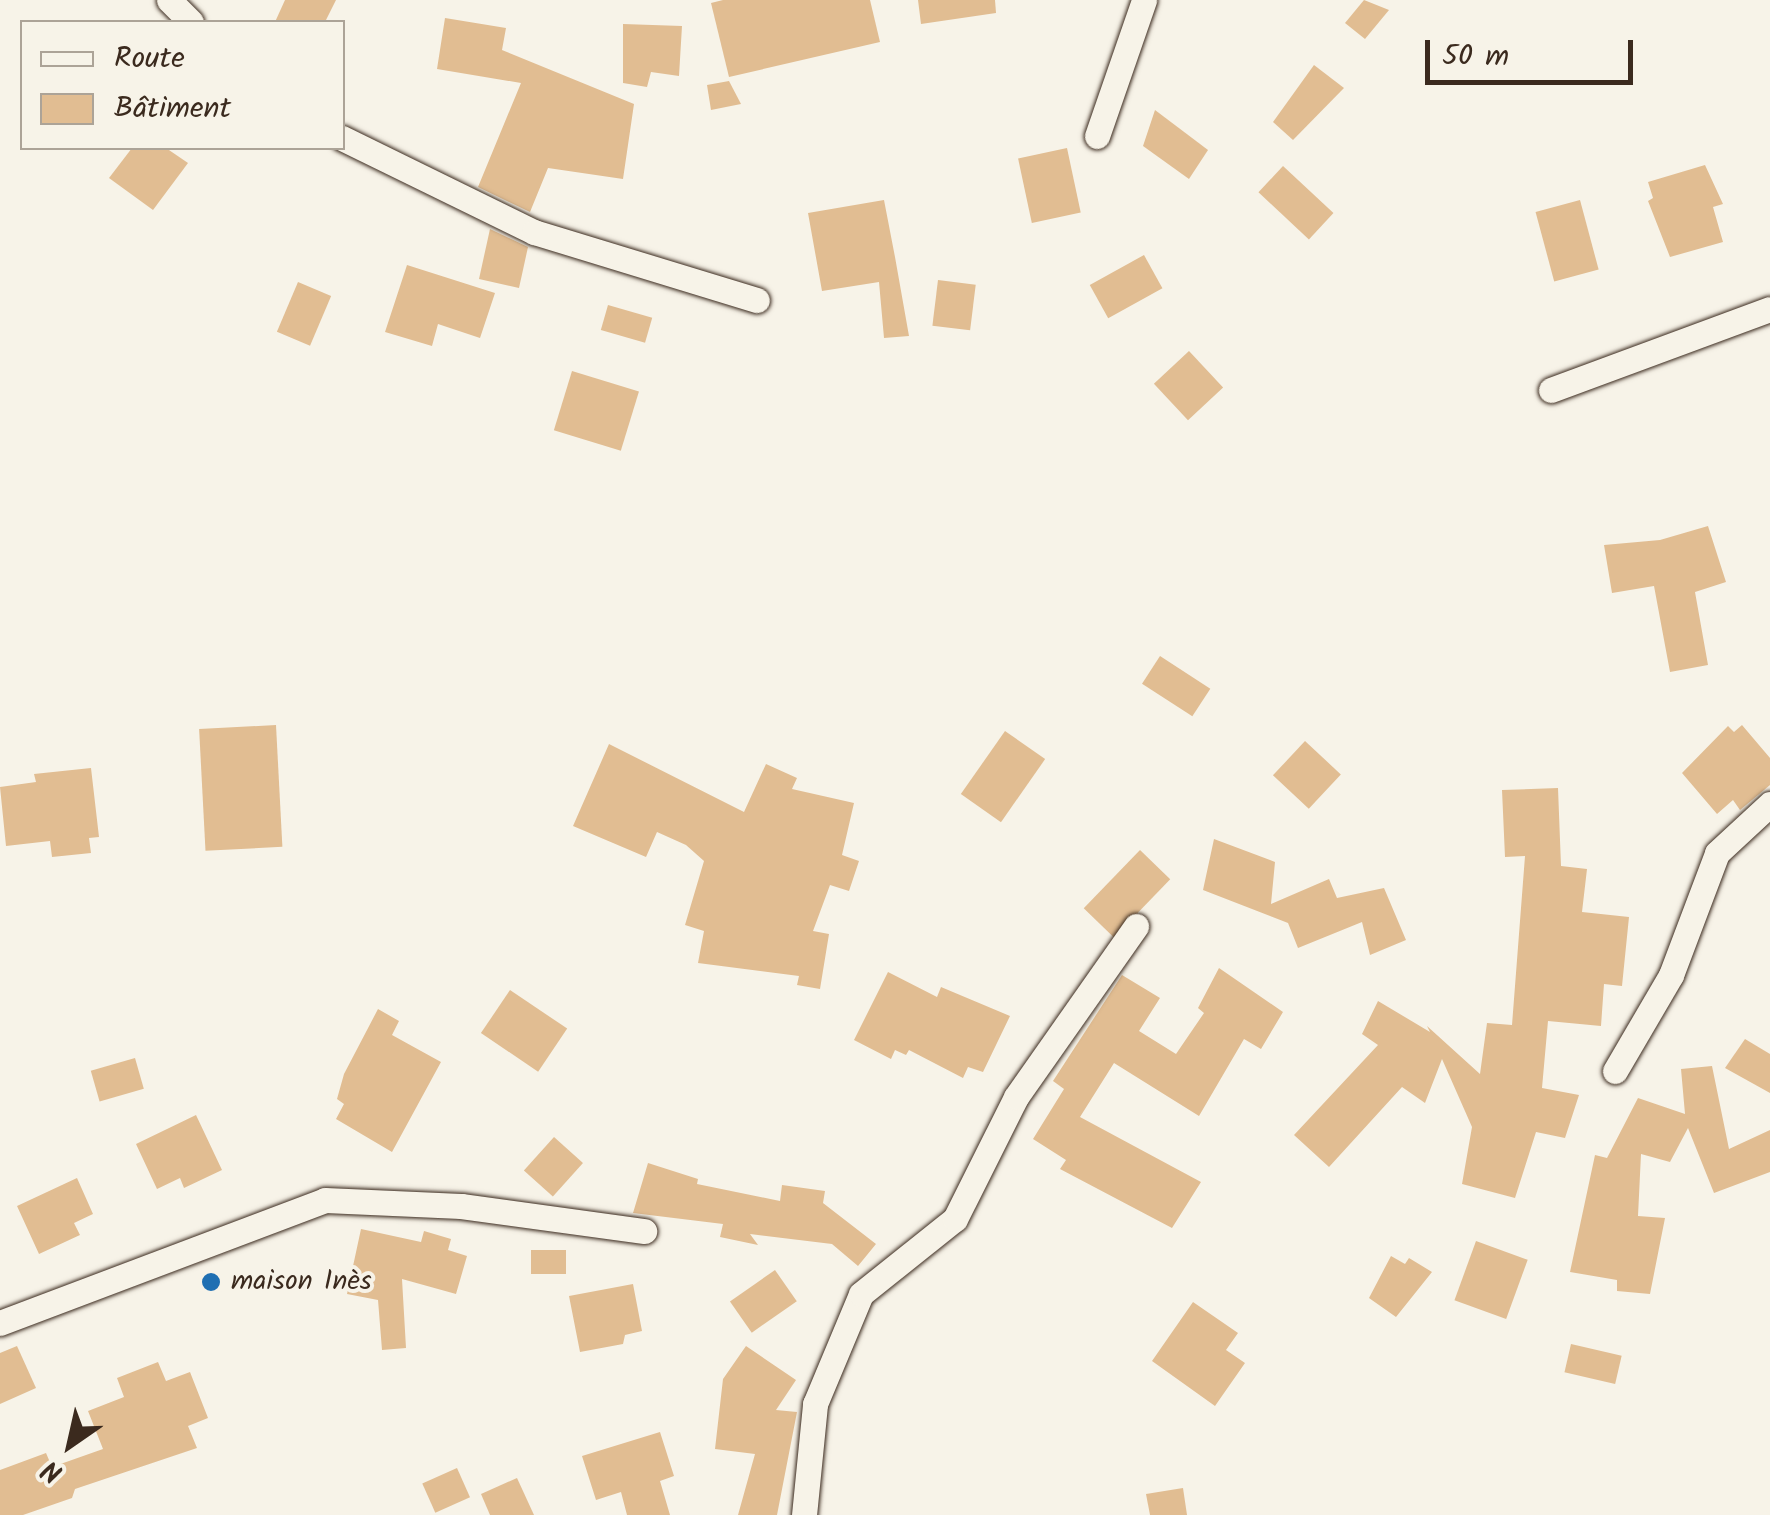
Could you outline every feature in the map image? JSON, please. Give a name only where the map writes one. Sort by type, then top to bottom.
[{"type":"street","points":[[169,0],[189,20]]},
{"type":"street","points":[[1097,136],[1144,0]]},
{"type":"street","points":[[345,139],[534,232],[757,300]]},
{"type":"street","points":[[1551,390],[1770,309]]},
{"type":"street","points":[[1615,1072],[1671,975],[1717,853],[1770,804]]},
{"type":"street","points":[[804,1515],[814,1404],[861,1294],[955,1219],[1016,1097],[1136,926]]},
{"type":"street","points":[[0,1322],[325,1200],[462,1206],[644,1230]]},
{"type":"building","points":[[285,0],[336,0],[326,20],[276,20]]},
{"type":"building","points":[[870,0],[880,42],[729,77],[711,3]]},
{"type":"building","points":[[918,0],[995,0],[996,13],[921,24]]},
{"type":"building","points":[[1364,0],[1389,10],[1365,39],[1345,23]]},
{"type":"building","points":[[445,18],[506,28],[502,50],[634,104],[623,179],[548,168],[530,212],[478,187],[521,83],[437,69]]},
{"type":"building","points":[[623,24],[682,26],[679,76],[651,72],[647,87],[623,83]]},
{"type":"building","points":[[1314,65],[1344,88],[1293,140],[1273,122]]},
{"type":"building","points":[[729,81],[741,104],[711,110],[707,85]]},
{"type":"building","points":[[1155,110],[1208,150],[1189,179],[1143,146]]},
{"type":"building","points":[[1067,148],[1081,213],[1032,223],[1018,158]]},
{"type":"building","points":[[130,150],[169,150],[188,163],[153,210],[109,178]]},
{"type":"building","points":[[1705,165],[1723,204],[1713,207],[1723,242],[1670,257],[1648,201],[1653,198],[1648,182]]},
{"type":"building","points":[[1283,166],[1333,213],[1309,239],[1258,192]]},
{"type":"building","points":[[884,200],[909,336],[884,338],[879,282],[822,291],[808,213]]},
{"type":"building","points":[[1580,200],[1599,270],[1554,281],[1536,212]]},
{"type":"building","points":[[490,229],[528,247],[519,288],[479,279]]},
{"type":"building","points":[[1144,255],[1162,288],[1108,318],[1090,285]]},
{"type":"building","points":[[407,265],[495,293],[480,338],[438,324],[432,346],[385,332]]},
{"type":"building","points":[[938,280],[976,285],[970,330],[932,326]]},
{"type":"building","points":[[298,282],[331,296],[310,346],[277,332]]},
{"type":"building","points":[[608,305],[652,318],[645,343],[601,330]]},
{"type":"building","points":[[1189,351],[1223,388],[1188,420],[1154,384]]},
{"type":"building","points":[[572,371],[639,391],[621,451],[554,430]]},
{"type":"building","points":[[1708,526],[1726,582],[1695,592],[1708,665],[1670,672],[1654,586],[1612,593],[1604,545],[1660,540]]},
{"type":"building","points":[[1160,656],[1210,689],[1192,716],[1142,684]]},
{"type":"building","points":[[276,725],[282,847],[205,851],[199,729]]},
{"type":"building","points":[[1742,725],[1770,758],[1770,785],[1740,810],[1733,800],[1717,814],[1682,773],[1728,726],[1734,732]]},
{"type":"building","points":[[1005,731],[1045,759],[1001,822],[961,794]]},
{"type":"building","points":[[1305,741],[1341,774],[1309,809],[1273,775]]},
{"type":"building","points":[[609,744],[744,812],[766,764],[797,778],[792,789],[854,803],[842,855],[859,861],[849,891],[830,885],[813,931],[829,934],[820,989],[797,985],[799,976],[698,963],[704,931],[685,925],[704,861],[686,845],[657,832],[646,857],[573,826]]},
{"type":"building","points":[[91,768],[99,837],[89,838],[91,853],[52,857],[50,841],[6,846],[0,787],[36,782],[34,774]]},
{"type":"building","points":[[1558,788],[1561,866],[1587,869],[1582,912],[1629,917],[1622,986],[1604,984],[1601,1026],[1548,1021],[1542,1088],[1579,1095],[1565,1138],[1536,1132],[1515,1198],[1462,1184],[1472,1127],[1442,1059],[1425,1103],[1402,1087],[1329,1167],[1294,1135],[1378,1045],[1362,1034],[1378,1001],[1430,1032],[1427,1026],[1480,1074],[1487,1023],[1512,1025],[1525,856],[1505,857],[1502,790]]},
{"type":"building","points":[[1214,839],[1275,862],[1271,904],[1329,879],[1337,898],[1384,888],[1406,940],[1370,955],[1362,922],[1298,948],[1288,923],[1203,890]]},
{"type":"building","points":[[1140,850],[1170,879],[1114,937],[1084,908]]},
{"type":"building","points":[[1219,968],[1283,1012],[1261,1049],[1244,1039],[1199,1116],[1114,1063],[1080,1117],[1201,1182],[1172,1228],[1060,1169],[1066,1160],[1033,1139],[1064,1089],[1053,1081],[1122,975],[1160,998],[1139,1031],[1176,1054],[1204,1013],[1198,1008]]},
{"type":"building","points":[[888,972],[937,997],[941,987],[1010,1016],[983,1072],[968,1067],[963,1078],[909,1050],[906,1055],[895,1050],[891,1059],[854,1040]]},
{"type":"building","points":[[510,990],[567,1029],[538,1072],[481,1033]]},
{"type":"building","points":[[378,1009],[399,1021],[392,1035],[441,1062],[392,1152],[336,1119],[344,1104],[337,1099],[344,1074]]},
{"type":"building","points":[[1745,1039],[1770,1054],[1770,1093],[1725,1068]]},
{"type":"building","points":[[135,1058],[144,1089],[100,1101],[91,1071]]},
{"type":"building","points":[[1712,1066],[1729,1149],[1770,1130],[1770,1172],[1714,1193],[1688,1128],[1670,1162],[1641,1154],[1638,1216],[1665,1218],[1650,1294],[1617,1291],[1617,1280],[1570,1272],[1595,1155],[1607,1158],[1638,1098],[1685,1114],[1681,1069]]},
{"type":"building","points":[[196,1115],[222,1170],[184,1188],[180,1178],[157,1189],[136,1144]]},
{"type":"building","points":[[554,1137],[583,1163],[553,1197],[524,1170]]},
{"type":"building","points":[[648,1163],[698,1179],[697,1184],[780,1201],[782,1185],[825,1191],[823,1203],[876,1244],[858,1266],[832,1244],[750,1234],[758,1245],[720,1237],[723,1224],[633,1213]]},
{"type":"building","points":[[77,1178],[93,1214],[74,1223],[80,1235],[39,1254],[17,1206]]},
{"type":"building","points":[[361,1229],[421,1242],[424,1231],[451,1239],[448,1250],[467,1256],[456,1294],[402,1279],[406,1348],[382,1350],[378,1300],[347,1294]]},
{"type":"building","points":[[1476,1241],[1528,1260],[1506,1319],[1454,1300]]},
{"type":"building","points":[[531,1250],[566,1250],[566,1274],[531,1274]]},
{"type":"building","points":[[1391,1256],[1405,1264],[1409,1258],[1432,1272],[1396,1317],[1369,1298]]},
{"type":"building","points":[[775,1270],[797,1301],[752,1333],[730,1302]]},
{"type":"building","points":[[633,1284],[642,1331],[625,1335],[623,1344],[580,1352],[569,1296]]},
{"type":"building","points":[[1193,1302],[1238,1333],[1226,1350],[1245,1363],[1215,1406],[1152,1361]]},
{"type":"building","points":[[1571,1344],[1622,1356],[1615,1384],[1564,1372]]},
{"type":"building","points":[[17,1346],[36,1388],[0,1404],[0,1353]]},
{"type":"building","points":[[746,1346],[796,1380],[776,1410],[797,1412],[777,1515],[738,1515],[755,1454],[715,1449],[723,1379]]},
{"type":"building","points":[[158,1362],[166,1381],[190,1372],[208,1418],[188,1426],[197,1448],[75,1489],[72,1498],[23,1515],[0,1515],[0,1470],[46,1453],[52,1467],[103,1449],[88,1411],[124,1397],[117,1378]]},
{"type":"building","points":[[660,1432],[674,1476],[660,1481],[670,1515],[627,1515],[621,1492],[596,1500],[582,1456]]},
{"type":"building","points":[[457,1468],[470,1497],[435,1513],[422,1483]]},
{"type":"building","points":[[517,1478],[534,1515],[490,1515],[481,1494]]},
{"type":"building","points":[[1183,1488],[1187,1515],[1150,1515],[1146,1494]]},
{"type":"place","name":"maison Inès","points":[[211,1282]]}]
